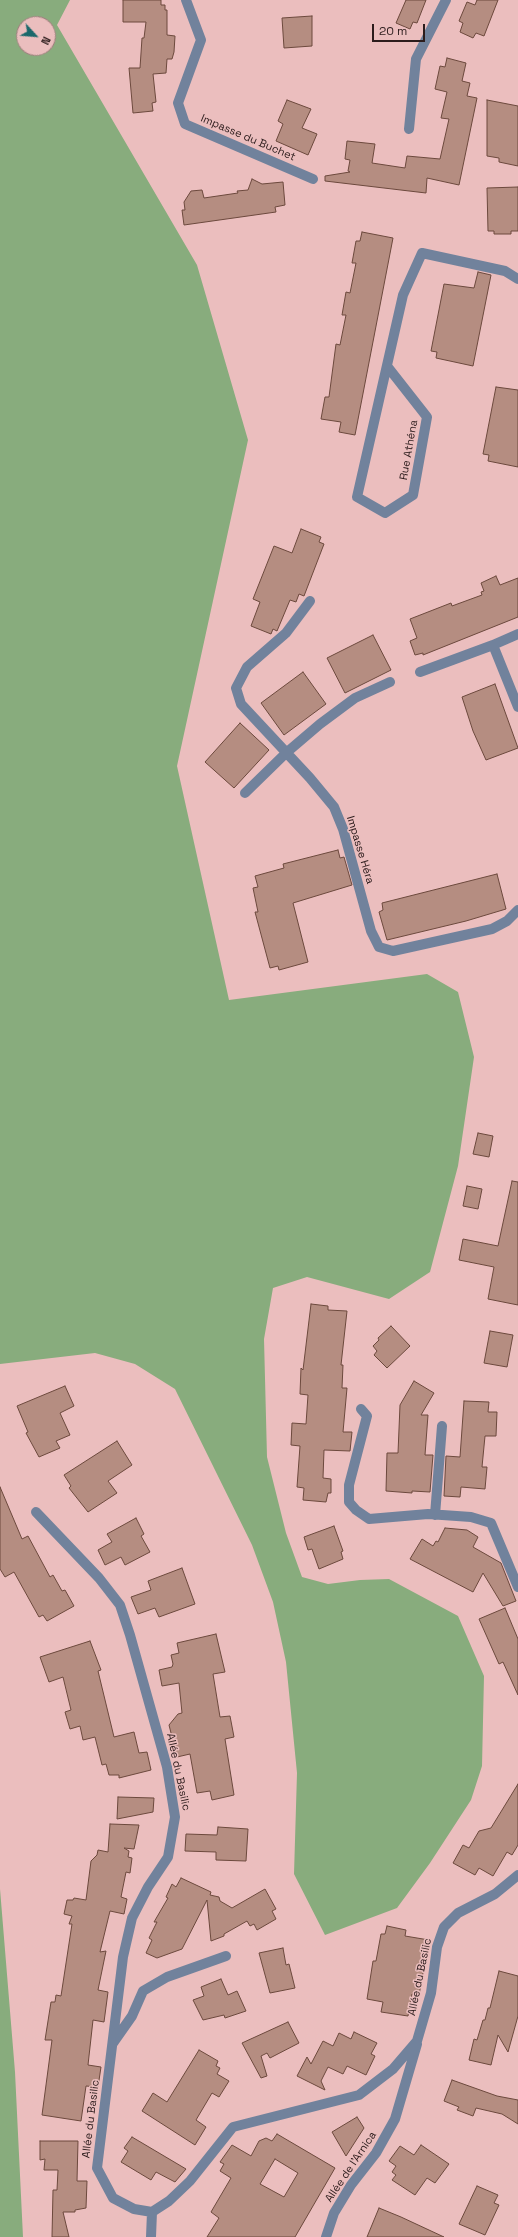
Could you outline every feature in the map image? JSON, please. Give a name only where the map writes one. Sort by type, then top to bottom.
[{"type":"street","name":"Impasse du Buchet","points":[[186,0],[201,40],[178,103],[185,124],[313,179]]},
{"type":"street","points":[[409,129],[416,59],[446,0]]},
{"type":"street","name":"Rue Athéna","points":[[387,366],[427,417],[413,495],[385,513],[357,497],[403,295],[422,253],[505,271],[518,279]]},
{"type":"street","name":"Impasse Héra","points":[[310,601],[286,633],[248,668],[236,688],[242,704],[334,807],[342,829],[371,931],[379,947],[393,951],[492,929],[507,921],[518,910]]},
{"type":"street","points":[[420,672],[493,645],[518,634]]},
{"type":"street","points":[[493,645],[518,707]]},
{"type":"street","points":[[245,793],[286,753],[355,698],[390,682]]},
{"type":"street","points":[[361,1409],[367,1416],[349,1484],[348,1502],[369,1519],[435,1515],[471,1517],[491,1523],[518,1587]]},
{"type":"street","points":[[435,1515],[442,1426]]},
{"type":"street","name":"Allée du Basilic","points":[[36,1512],[99,1578],[120,1605],[130,1635],[167,1767],[175,1817],[168,1857],[132,1918],[123,1957],[97,2168],[113,2198],[134,2209],[152,2212],[169,2201],[190,2181],[233,2127],[359,2095],[393,2069],[417,2041],[431,1993],[436,1947],[444,1927],[458,1913],[495,1894],[518,1875]]},
{"type":"street","points":[[113,2043],[132,2016],[143,1991],[167,1977],[226,1956]]},
{"type":"street","name":"Allée de l'Arnica","points":[[326,2237],[334,2213],[352,2185],[376,2153],[395,2119],[417,2041]]},
{"type":"street","points":[[151,2237],[152,2212]]},
{"type":"green space","points":[[0,0],[70,0],[57,25],[197,265],[248,440],[177,766],[229,1000],[427,974],[458,992],[474,1057],[458,1166],[430,1272],[389,1299],[307,1277],[273,1288],[264,1339],[267,1457],[286,1533],[302,1577],[328,1584],[360,1580],[389,1579],[458,1616],[484,1676],[482,1766],[471,1800],[430,1863],[397,1908],[325,1935],[294,1874],[297,1773],[286,1662],[273,1602],[252,1545],[175,1389],[135,1364],[95,1353],[0,1364]]},
{"type":"green space","points":[[0,1889],[15,2072],[23,2237],[0,2237]]},
{"type":"building","points":[[123,0],[161,0],[161,5],[165,5],[165,10],[167,10],[167,35],[175,36],[174,52],[172,59],[167,59],[166,73],[153,74],[156,102],[152,103],[153,111],[133,113],[129,68],[140,68],[142,38],[144,38],[146,22],[123,22]]},
{"type":"building","points":[[406,0],[426,0],[417,23],[413,22],[410,29],[396,23]]},
{"type":"building","points":[[477,0],[498,0],[484,36],[476,33],[473,38],[460,32],[463,23],[459,21],[467,2],[475,5]]},
{"type":"building","points":[[312,16],[312,46],[284,48],[282,18]]},
{"type":"building","points":[[447,58],[466,63],[462,81],[470,83],[467,96],[477,98],[459,185],[427,178],[426,193],[325,181],[325,176],[350,172],[348,171],[350,160],[345,159],[347,141],[375,144],[372,163],[405,168],[407,156],[440,159],[449,119],[441,118],[447,92],[435,89],[440,66],[445,67]]},
{"type":"building","points":[[287,100],[311,109],[302,128],[317,134],[308,155],[276,141],[283,124],[278,121]]},
{"type":"building","points":[[487,100],[518,106],[518,166],[499,162],[499,158],[487,156]]},
{"type":"building","points":[[252,179],[262,184],[283,182],[285,205],[275,207],[276,212],[184,225],[182,210],[185,210],[184,202],[191,191],[202,190],[204,198],[238,193],[237,191],[248,190]]},
{"type":"building","points":[[518,187],[518,231],[511,231],[511,234],[494,234],[494,231],[488,231],[487,188]]},
{"type":"building","points":[[362,232],[393,238],[355,435],[339,432],[341,422],[321,419],[325,397],[329,397],[336,344],[340,345],[346,315],[342,315],[346,292],[350,293],[356,263],[352,263],[356,241],[360,241]]},
{"type":"building","points":[[478,272],[491,275],[473,366],[436,358],[437,352],[431,351],[444,284],[474,288]]},
{"type":"building","points":[[496,387],[518,390],[518,467],[488,461],[489,455],[483,454]]},
{"type":"building","points":[[301,529],[321,537],[319,542],[324,544],[304,596],[299,594],[296,602],[290,600],[277,631],[273,629],[271,634],[251,626],[260,602],[253,599],[274,546],[292,553]]},
{"type":"building","points":[[496,576],[500,585],[518,578],[518,617],[423,655],[423,653],[415,655],[410,641],[417,638],[410,619],[451,603],[452,606],[482,595],[481,592],[484,591],[481,583]]},
{"type":"building","points":[[373,635],[391,670],[345,693],[327,658]]},
{"type":"building","points":[[303,672],[326,704],[284,735],[261,703]]},
{"type":"building","points":[[495,684],[518,748],[486,760],[473,731],[462,697]]},
{"type":"building","points":[[240,723],[269,750],[234,788],[205,762]]},
{"type":"building","points":[[338,850],[340,858],[344,857],[352,885],[293,903],[308,962],[279,970],[278,966],[270,968],[255,912],[258,912],[253,888],[258,887],[255,876],[284,868],[283,864]]},
{"type":"building","points":[[497,874],[506,909],[466,921],[387,940],[379,912],[383,910],[382,903]]},
{"type":"building","points":[[478,1133],[493,1136],[489,1157],[473,1154]]},
{"type":"building","points":[[512,1181],[518,1182],[518,1305],[488,1299],[494,1267],[459,1260],[463,1239],[498,1246]]},
{"type":"building","points":[[467,1186],[482,1189],[478,1209],[463,1206]]},
{"type":"building","points":[[311,1304],[328,1306],[328,1310],[347,1311],[341,1365],[343,1365],[342,1388],[347,1388],[343,1432],[352,1432],[350,1451],[324,1450],[323,1478],[331,1479],[331,1493],[328,1493],[326,1502],[303,1500],[304,1488],[297,1487],[300,1446],[291,1445],[292,1423],[306,1424],[308,1395],[300,1394],[301,1368],[303,1370]]},
{"type":"building","points":[[391,1326],[410,1346],[387,1368],[374,1355],[377,1351],[373,1346],[379,1340],[378,1338]]},
{"type":"building","points":[[490,1331],[513,1335],[507,1367],[484,1363]]},
{"type":"building","points":[[414,1381],[434,1393],[421,1415],[428,1415],[425,1455],[433,1455],[430,1492],[412,1491],[412,1493],[386,1491],[387,1453],[398,1453],[400,1405]]},
{"type":"building","points":[[65,1386],[74,1406],[60,1413],[70,1435],[56,1441],[60,1448],[39,1457],[26,1433],[28,1432],[17,1406]]},
{"type":"building","points":[[464,1401],[489,1402],[488,1412],[497,1412],[496,1436],[485,1436],[482,1467],[487,1467],[485,1489],[461,1487],[460,1497],[444,1496],[446,1456],[460,1457]]},
{"type":"building","points":[[117,1441],[132,1465],[108,1481],[117,1493],[88,1512],[69,1488],[71,1486],[64,1475]]},
{"type":"building","points":[[0,1487],[22,1539],[28,1536],[50,1577],[53,1575],[62,1591],[65,1590],[74,1606],[47,1621],[43,1615],[39,1617],[14,1572],[5,1577],[0,1569]]},
{"type":"building","points":[[136,1518],[144,1534],[141,1536],[150,1552],[125,1565],[121,1557],[105,1565],[98,1550],[112,1542],[107,1534]]},
{"type":"building","points":[[334,1526],[343,1551],[341,1552],[343,1559],[319,1569],[312,1549],[308,1550],[304,1537]]},
{"type":"building","points":[[445,1528],[467,1530],[478,1537],[473,1547],[501,1563],[516,1601],[503,1606],[483,1573],[473,1592],[410,1559],[422,1539],[433,1546],[436,1541],[438,1542]]},
{"type":"building","points":[[182,1568],[195,1604],[159,1617],[155,1608],[138,1614],[131,1597],[151,1590],[148,1581]]},
{"type":"building","points":[[505,1608],[518,1639],[518,1695],[503,1662],[499,1664],[479,1619]]},
{"type":"building","points":[[216,1634],[225,1672],[213,1674],[220,1717],[230,1716],[234,1737],[225,1739],[234,1795],[212,1800],[210,1791],[197,1793],[190,1754],[177,1757],[169,1725],[178,1714],[182,1713],[179,1683],[162,1686],[159,1670],[172,1667],[173,1664],[171,1655],[179,1653],[177,1643]]},
{"type":"building","points":[[90,1641],[101,1670],[98,1671],[114,1737],[134,1732],[139,1753],[147,1752],[151,1770],[119,1778],[119,1775],[109,1775],[106,1764],[102,1765],[95,1737],[83,1740],[80,1726],[70,1729],[65,1712],[71,1710],[63,1677],[49,1682],[40,1657]]},
{"type":"building","points":[[518,1784],[518,1845],[512,1855],[507,1852],[493,1876],[479,1868],[475,1875],[453,1863],[463,1845],[469,1848],[479,1831],[491,1828]]},
{"type":"building","points":[[118,1797],[154,1798],[153,1812],[117,1819]]},
{"type":"building","points":[[110,1824],[139,1825],[134,1849],[124,1848],[129,1851],[128,1857],[132,1858],[130,1873],[126,1872],[121,1897],[127,1899],[124,1914],[110,1911],[100,1952],[106,1951],[98,1990],[108,1992],[104,2022],[93,2020],[88,2065],[101,2067],[98,2087],[86,2086],[81,2121],[42,2115],[52,2040],[45,2040],[51,2002],[55,2002],[56,1995],[61,1996],[72,1924],[69,1924],[72,1916],[64,1914],[67,1900],[73,1900],[74,1898],[86,1900],[91,1861],[97,1855],[98,1850],[108,1852]]},
{"type":"building","points":[[218,1827],[248,1829],[246,1861],[216,1860],[216,1852],[185,1851],[186,1834],[217,1835]]},
{"type":"building","points":[[181,1878],[211,1892],[210,1895],[219,1897],[220,1901],[232,1908],[265,1889],[276,1909],[272,1911],[276,1919],[257,1930],[254,1924],[250,1926],[247,1921],[224,1934],[224,1936],[211,1941],[207,1900],[182,1949],[157,1958],[146,1953],[152,1940],[149,1938],[157,1922],[154,1922],[168,1898],[166,1897],[172,1884],[176,1887]]},
{"type":"building","points":[[387,1926],[406,1930],[405,1936],[429,1940],[419,1995],[412,1994],[408,2016],[381,2012],[383,2002],[367,1999],[373,1961],[376,1961],[381,1934],[385,1934]]},
{"type":"building","points":[[283,1948],[286,1965],[289,1964],[295,1988],[270,1993],[259,1953]]},
{"type":"building","points":[[499,1971],[518,1976],[518,2016],[508,2052],[498,2035],[491,2065],[469,2060],[474,2039],[477,2040],[483,2020],[485,2020],[488,2008],[490,2008]]},
{"type":"building","points":[[221,1979],[228,1995],[237,1991],[246,2011],[225,2018],[224,2015],[203,2020],[193,2000],[204,1996],[201,1987]]},
{"type":"building","points":[[288,2022],[299,2043],[270,2058],[267,2053],[261,2056],[267,2076],[261,2078],[242,2043]]},
{"type":"building","points":[[354,2032],[377,2043],[371,2054],[375,2056],[366,2075],[347,2066],[343,2074],[328,2067],[321,2081],[325,2090],[297,2076],[307,2057],[311,2064],[323,2041],[333,2046],[339,2033],[351,2039]]},
{"type":"building","points":[[199,2050],[218,2061],[216,2066],[220,2068],[217,2074],[229,2081],[219,2097],[212,2093],[196,2120],[206,2127],[195,2145],[142,2111],[153,2093],[167,2102]]},
{"type":"building","points":[[452,2080],[497,2096],[518,2100],[518,2124],[502,2114],[476,2108],[473,2116],[457,2110],[459,2107],[444,2101]]},
{"type":"building","points":[[357,2117],[364,2128],[346,2156],[332,2132]]},
{"type":"building","points":[[277,2134],[335,2168],[295,2237],[207,2237],[219,2218],[211,2212],[231,2178],[220,2171],[224,2164],[220,2162],[232,2145],[251,2156],[259,2141],[266,2138],[272,2141]],"holes":[[[275,2159],[298,2173],[284,2197],[260,2184]]]},
{"type":"building","points":[[132,2137],[186,2169],[175,2182],[156,2172],[151,2180],[121,2162],[128,2151],[124,2148]]},
{"type":"building","points":[[40,2141],[78,2141],[77,2181],[87,2181],[86,2208],[75,2210],[75,2212],[63,2212],[69,2237],[52,2237],[53,2190],[57,2190],[58,2170],[44,2170],[45,2159],[40,2160]]},
{"type":"building","points":[[421,2145],[449,2164],[435,2183],[427,2178],[415,2195],[392,2180],[396,2175],[392,2172],[396,2166],[389,2161],[400,2146],[414,2155]]},
{"type":"building","points":[[477,2186],[498,2195],[494,2203],[499,2205],[485,2235],[459,2224]]},
{"type":"building","points":[[379,2208],[401,2217],[444,2237],[367,2237]]}]
